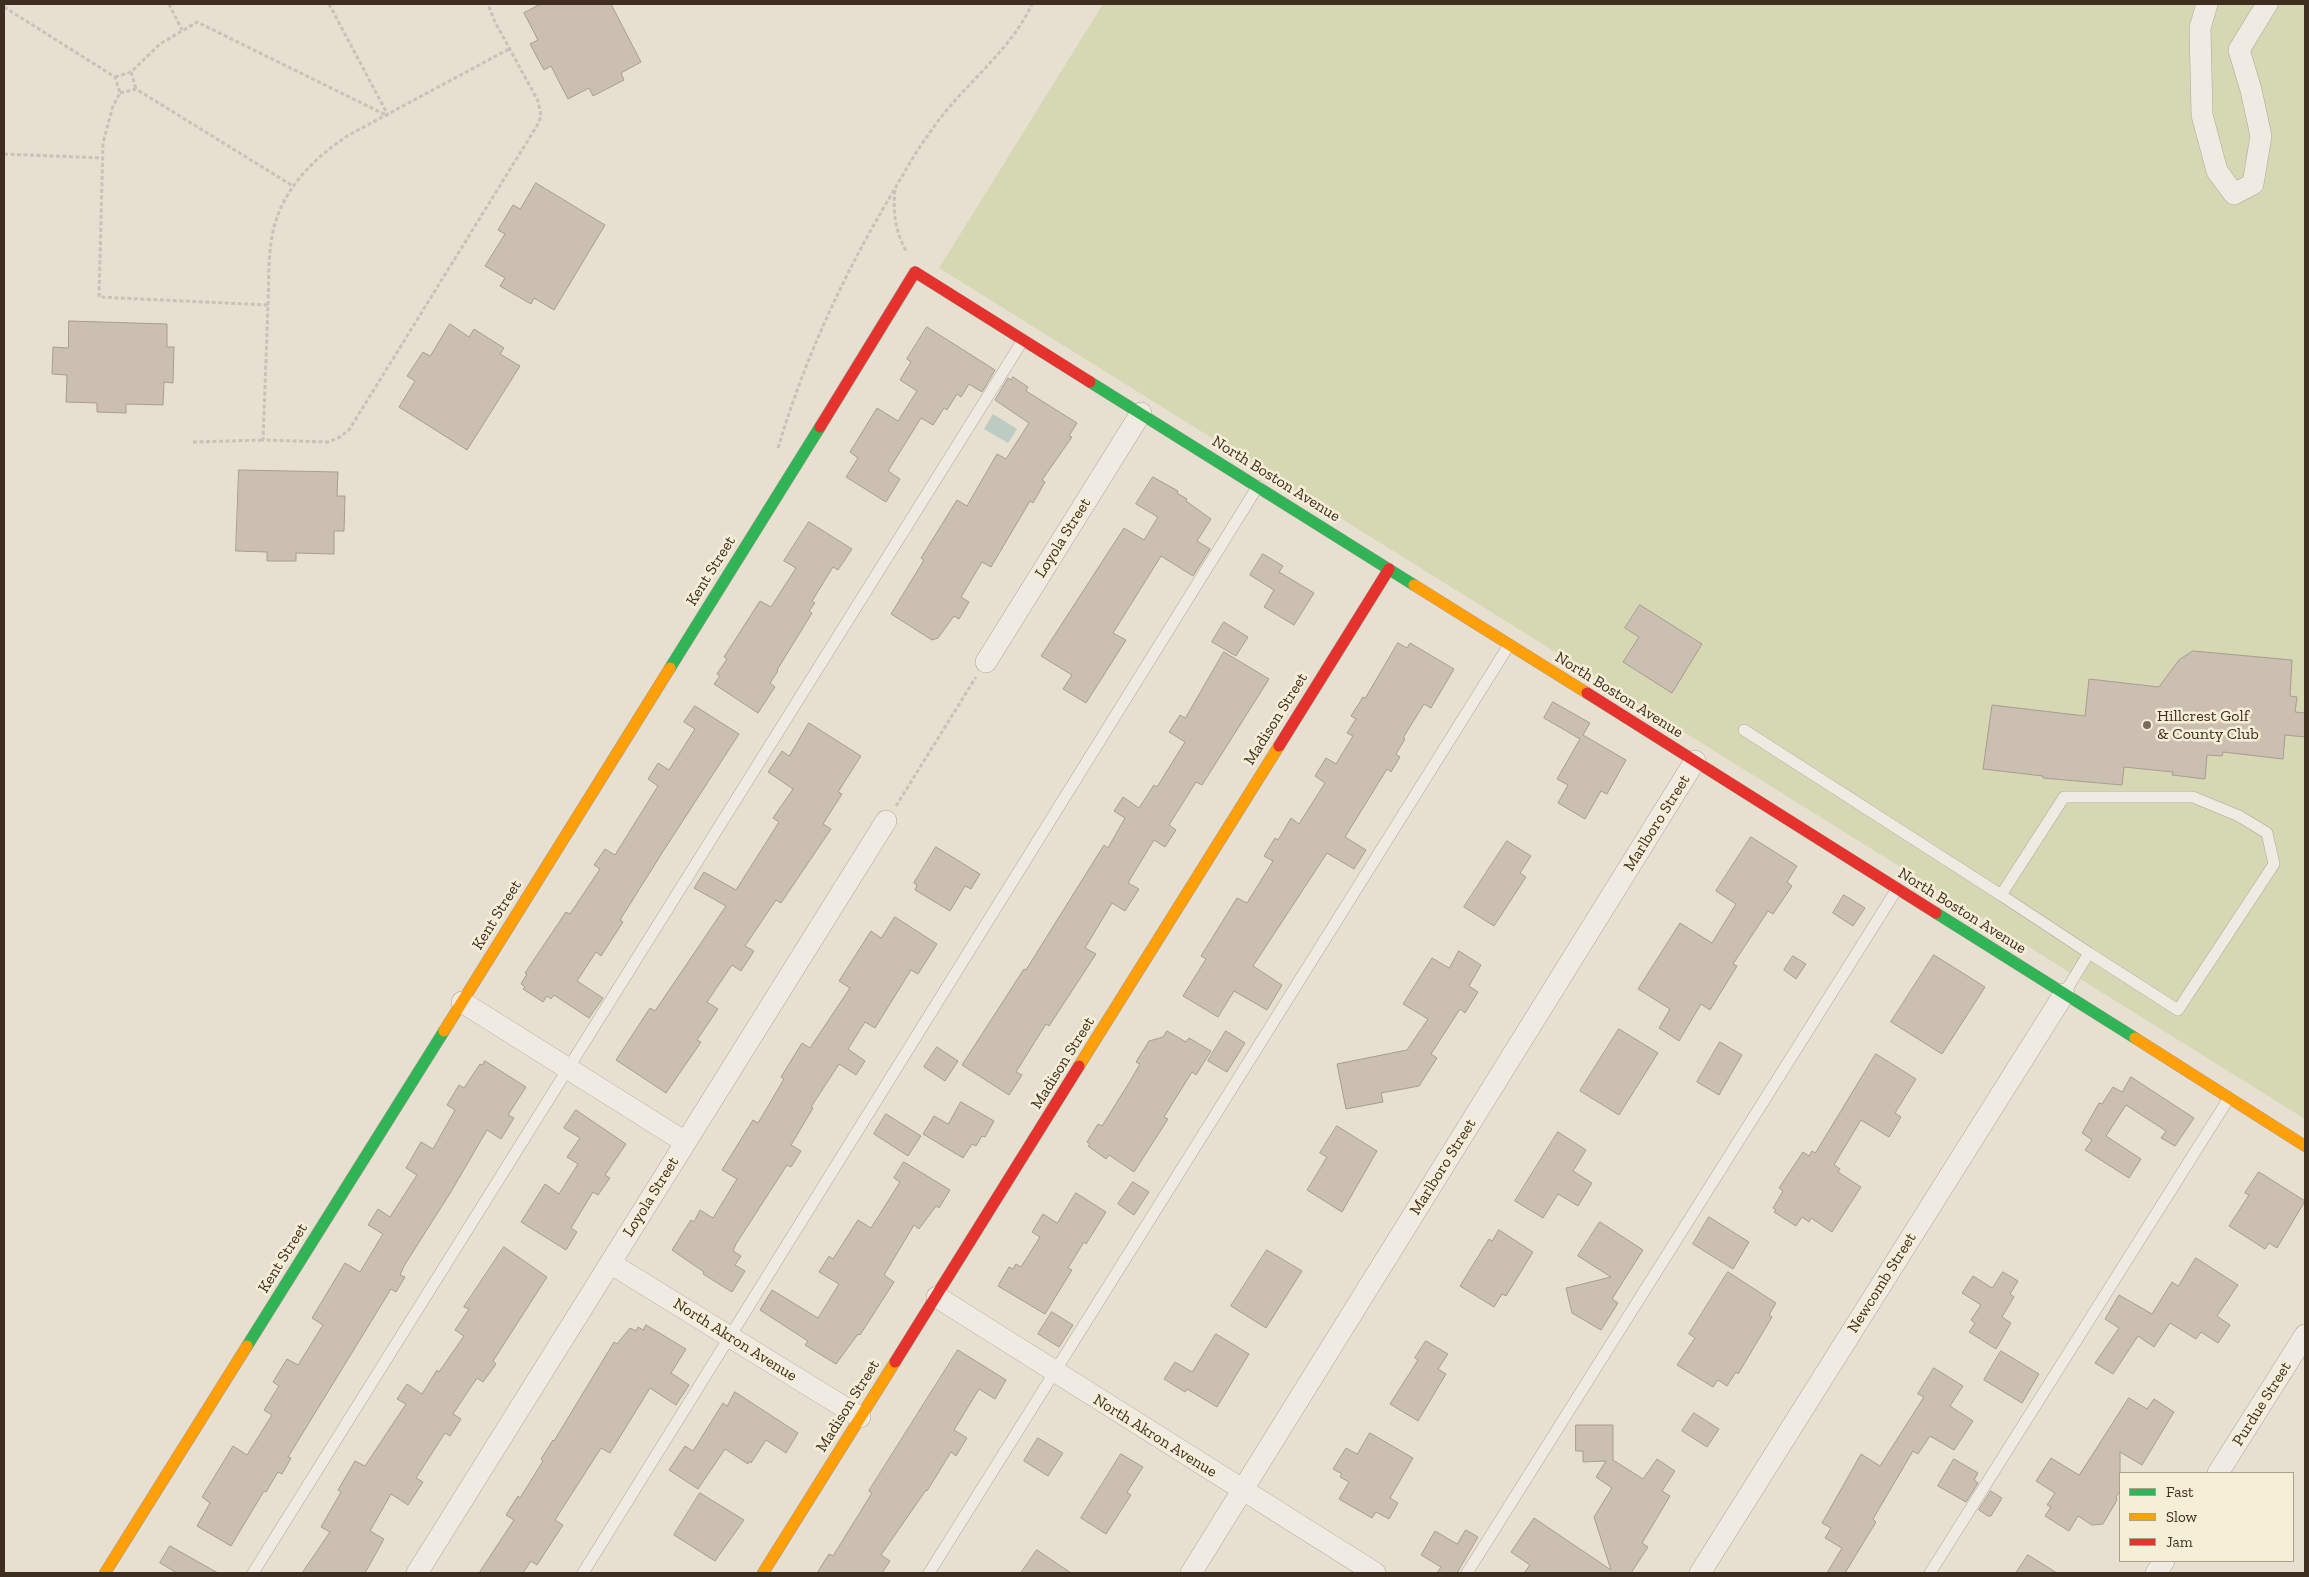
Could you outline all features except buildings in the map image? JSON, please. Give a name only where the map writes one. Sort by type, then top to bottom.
[{"type":"street","points":[[2207,4],[2200,28],[2202,115],[2217,170],[2234,194],[2253,184],[2260,136],[2251,90],[2239,50],[2267,4]]},
{"type":"street","name":"North Boston Avenue","points":[[915,272],[1696,761],[2305,1146]]},
{"type":"street","name":"Kent Street","points":[[105,1573],[915,272]]},
{"type":"street","name":"Loyola Street","points":[[986,662],[1141,413]]},
{"type":"street","name":"Madison Street","points":[[763,1573],[937,1297],[1389,569]]},
{"type":"street","name":"Marlboro Street","points":[[1191,1573],[1696,761]]},
{"type":"street","name":"Loyola Street","points":[[417,1573],[886,821]]},
{"type":"street","name":"Newcomb Street","points":[[1700,1573],[2064,994]]},
{"type":"street","points":[[462,1002],[685,1142]]},
{"type":"street","name":"North Akron Avenue","points":[[610,1263],[860,1417]]},
{"type":"street","name":"North Akron Avenue","points":[[937,1297],[1375,1573]]},
{"type":"street","name":"Purdue Street","points":[[2219,1472],[2305,1335]]},
{"type":"street","points":[[2156,1573],[2163,1562]]},
{"type":"lane","points":[[253,1573],[1023,340]]},
{"type":"lane","points":[[583,1573],[1258,486]]},
{"type":"lane","points":[[929,1573],[1056,1373],[1509,645]]},
{"type":"lane","points":[[1744,730],[2178,1010],[2274,864],[2267,833],[2239,816],[2193,798],[2064,797],[2001,895]]},
{"type":"lane","points":[[1467,1573],[1897,889]]},
{"type":"lane","points":[[2064,994],[2089,953]]},
{"type":"lane","points":[[1930,1573],[2229,1098]]},
{"type":"path","points":[[169,4],[182,30]]},
{"type":"path","points":[[329,4],[388,116]]},
{"type":"path","points":[[193,442],[263,440],[328,442],[340,437],[349,430],[538,124],[541,116],[538,102],[509,50],[488,4]]},
{"type":"path","points":[[775,457],[806,363],[832,304],[895,189],[920,145],[938,120],[1012,36],[1032,4]]},
{"type":"path","points":[[4,7],[115,77],[120,93],[113,106],[105,136],[99,297],[268,305]]},
{"type":"path","points":[[115,77],[131,72],[160,44],[197,22],[388,116]]},
{"type":"path","points":[[263,440],[271,242],[284,201],[293,186],[308,166],[325,151],[347,136],[388,116],[509,50]]},
{"type":"path","points":[[131,72],[136,89],[293,186]]},
{"type":"path","points":[[120,93],[136,89]]},
{"type":"path","points":[[4,154],[103,158]]},
{"type":"path","points":[[895,189],[893,216],[898,237],[915,272]]},
{"type":"path","points":[[886,821],[986,662]]},
{"type":"green space","points":[[1103,4],[2305,4],[2305,1119],[939,268]]},
{"type":"shaded area","points":[[993,414],[1017,429],[1008,443],[984,429]]},
{"type":"traffic: fast","points":[[1090,382],[1414,585]]},
{"type":"traffic: fast","points":[[670,668],[820,427]]},
{"type":"traffic: fast","points":[[1936,913],[2135,1038]]},
{"type":"traffic: fast","points":[[247,1346],[444,1031]]},
{"type":"traffic: slow","points":[[1414,585],[1587,693]]},
{"type":"traffic: slow","points":[[444,1031],[670,668]]},
{"type":"traffic: slow","points":[[1079,1066],[1279,746]]},
{"type":"traffic: slow","points":[[2135,1038],[2305,1146]]},
{"type":"traffic: slow","points":[[105,1573],[247,1346]]},
{"type":"traffic: slow","points":[[763,1573],[895,1362]]},
{"type":"traffic: jam","points":[[820,427],[915,272],[1090,382]]},
{"type":"traffic: jam","points":[[1279,746],[1389,569]]},
{"type":"traffic: jam","points":[[1587,693],[1936,913]]},
{"type":"traffic: jam","points":[[895,1362],[1079,1066]]},
{"type":"place","name":"Hillcrest Golf & County Club","points":[[2147,725]]}]
